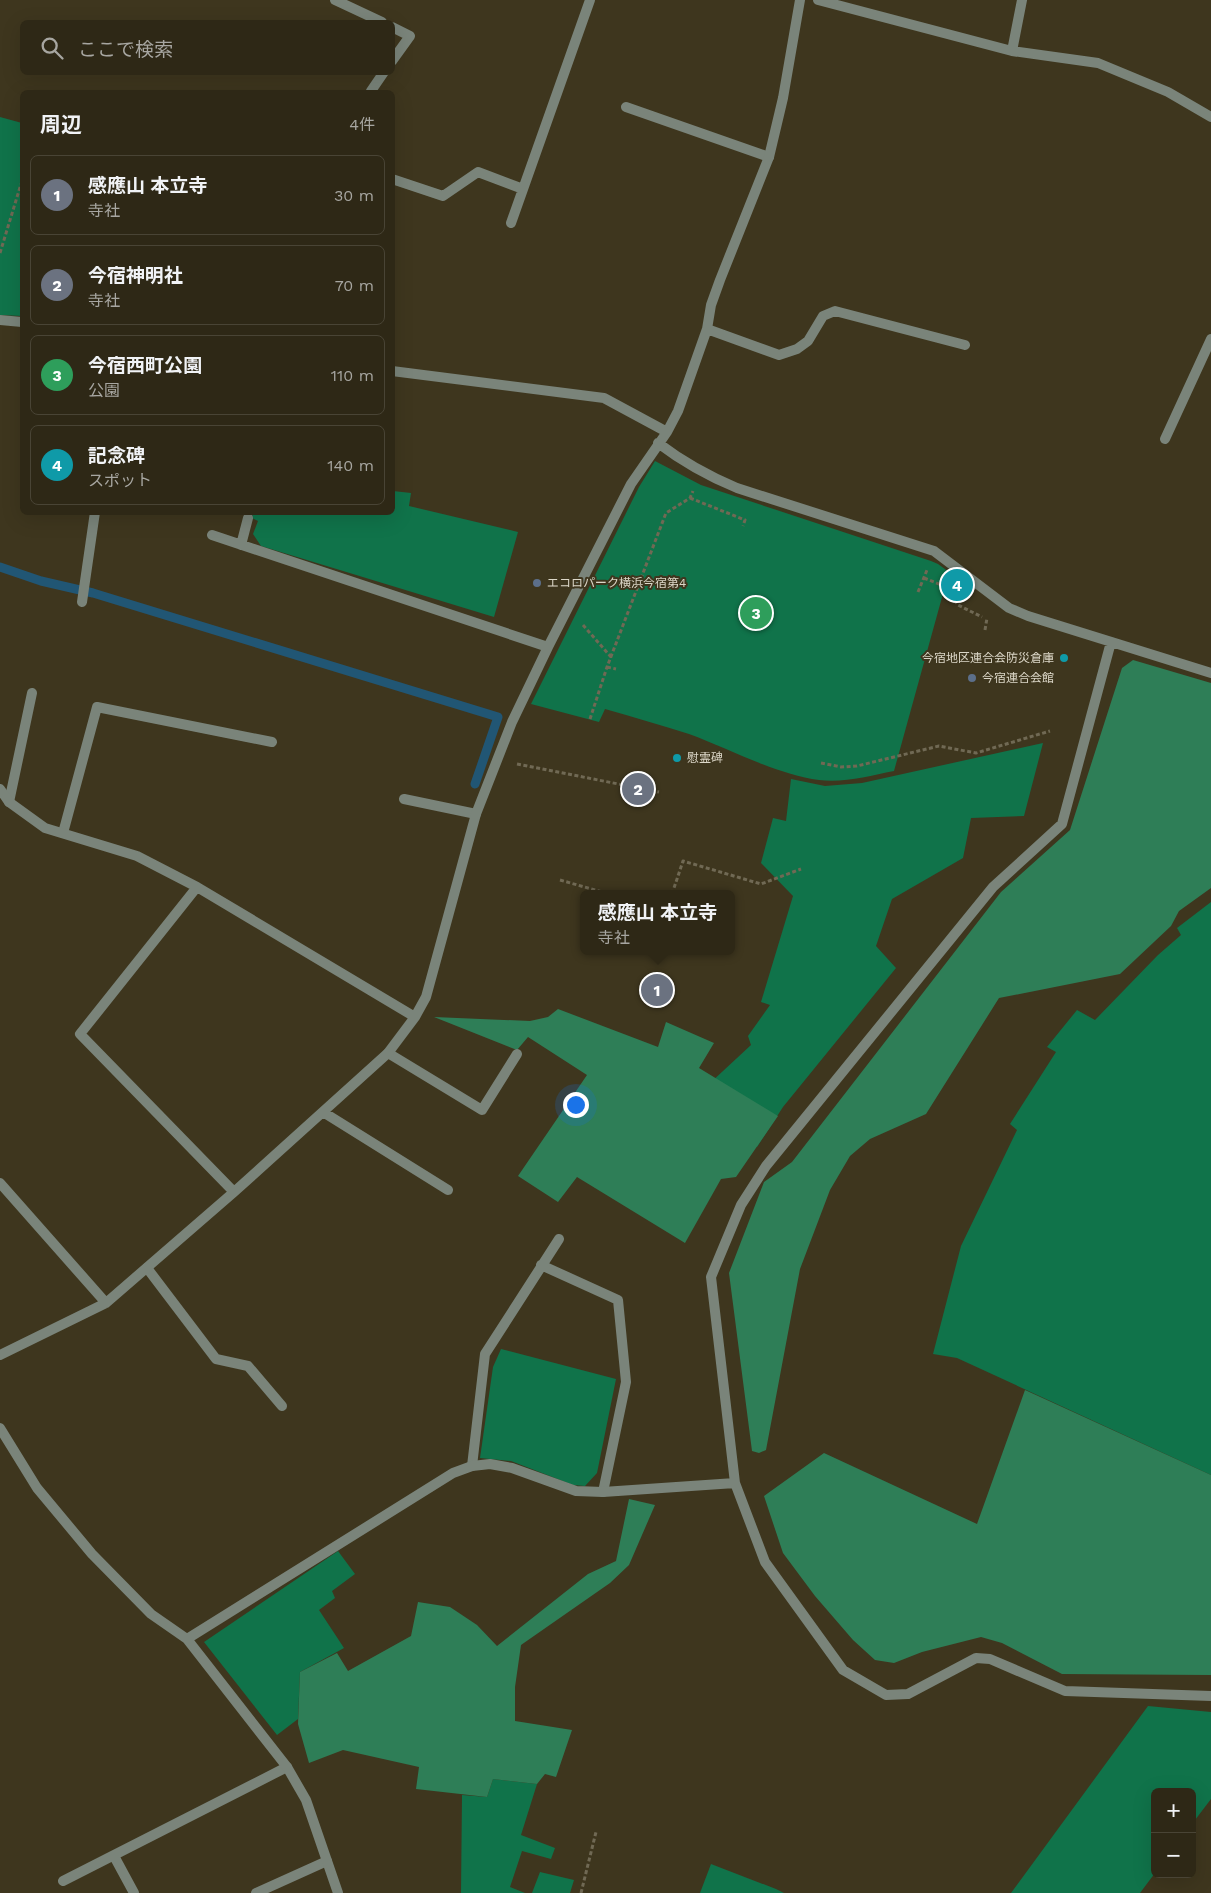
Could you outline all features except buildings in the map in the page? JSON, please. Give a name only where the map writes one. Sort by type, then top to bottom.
[{"type":"street","points":[[336,0],[378,20]]},
{"type":"street","points":[[511,223],[590,0]]},
{"type":"street","points":[[0,1355],[106,1303],[234,1192],[388,1053],[415,1017],[426,997],[476,814],[512,722],[548,646],[631,484],[667,432],[678,411],[707,329],[711,305],[769,158],[783,98],[800,0]]},
{"type":"street","points":[[818,0],[1012,52],[1098,63],[1168,92],[1211,117]]},
{"type":"street","points":[[1012,52],[1022,0]]},
{"type":"street","points":[[395,29],[410,36],[395,57]]},
{"type":"street","points":[[372,90],[382,75]]},
{"type":"street","points":[[626,107],[769,158]]},
{"type":"street","points":[[395,180],[443,196],[478,172],[523,189]]},
{"type":"street","points":[[707,329],[779,355],[797,349],[808,341],[823,316],[836,311],[965,345]]},
{"type":"street","points":[[0,320],[20,322]]},
{"type":"street","points":[[1165,439],[1211,339]]},
{"type":"street","points":[[395,371],[604,398],[667,432]]},
{"type":"street","points":[[658,443],[683,462],[737,488],[934,551],[1009,608],[1211,673]]},
{"type":"street","points":[[82,602],[95,515]]},
{"type":"street","points":[[241,544],[248,518]]},
{"type":"street","points":[[212,535],[548,646]]},
{"type":"street","points":[[1111,642],[1062,824],[993,888],[766,1166],[741,1205],[711,1277],[736,1483],[765,1562],[843,1670],[886,1695],[908,1694],[976,1658],[990,1659],[1065,1691],[1211,1696]]},
{"type":"street","points":[[9,802],[32,693]]},
{"type":"street","points":[[63,833],[97,707],[272,742]]},
{"type":"street","points":[[0,789],[9,802],[45,828],[137,856],[197,887],[415,1017]]},
{"type":"street","points":[[404,799],[476,814]]},
{"type":"street","points":[[197,887],[80,1034],[234,1192]]},
{"type":"street","points":[[388,1053],[482,1110],[517,1054]]},
{"type":"street","points":[[323,1112],[448,1190]]},
{"type":"street","points":[[0,1183],[106,1303]]},
{"type":"street","points":[[472,1466],[485,1354],[559,1239]]},
{"type":"street","points":[[542,1265],[618,1300],[626,1382],[603,1492]]},
{"type":"street","points":[[147,1268],[216,1359],[248,1366],[282,1406]]},
{"type":"street","points":[[0,1428],[38,1488],[92,1554],[151,1614],[187,1639],[287,1767],[306,1800],[338,1893]]},
{"type":"street","points":[[187,1639],[453,1473],[472,1466],[490,1464],[512,1468],[576,1491],[603,1492],[736,1483]]},
{"type":"street","points":[[63,1881],[287,1767]]},
{"type":"street","points":[[114,1856],[134,1893]]},
{"type":"street","points":[[256,1893],[327,1861]]},
{"type":"path","points":[[0,253],[20,187]]},
{"type":"path","points":[[590,719],[607,666],[666,513],[690,498],[702,472]]},
{"type":"path","points":[[690,498],[745,520],[744,526]]},
{"type":"path","points":[[918,592],[931,561]]},
{"type":"path","points":[[924,578],[944,586],[958,605],[988,620]]},
{"type":"path","points":[[568,608],[611,657]]},
{"type":"path","points":[[607,666],[616,669]]},
{"type":"path","points":[[821,763],[857,766],[940,746],[976,754],[1050,731]]},
{"type":"path","points":[[514,763],[659,792]]},
{"type":"path","points":[[673,890],[683,861],[761,884],[801,869]]},
{"type":"path","points":[[560,880],[595,890]]},
{"type":"path","points":[[581,1893],[596,1832]]},
{"type":"green space","points":[[0,117],[20,122],[20,316],[0,315]]},
{"type":"green space","points":[[655,461],[701,485],[931,561],[949,572],[894,771],[847,780],[828,781],[802,777],[753,760],[689,734],[605,709],[599,722],[531,704],[639,487]]},
{"type":"green space","points":[[395,491],[411,493],[409,506],[518,532],[494,617],[261,546],[253,534],[258,521],[252,518],[252,515],[395,515]]},
{"type":"green space","points":[[1133,660],[1211,683],[1211,888],[1179,911],[1171,926],[1120,974],[999,998],[926,1114],[870,1139],[850,1156],[830,1190],[800,1269],[766,1450],[759,1453],[752,1451],[729,1273],[764,1182],[792,1162],[1001,892],[1070,830],[1122,668]]},
{"type":"green space","points":[[1043,743],[1024,816],[971,818],[963,858],[892,899],[876,946],[896,968],[783,1107],[757,1147],[709,1084],[751,1045],[748,1036],[770,1005],[761,1002],[793,896],[761,863],[773,818],[786,821],[791,779],[825,786],[862,783]]},
{"type":"green space","points":[[1211,902],[1211,1475],[957,1358],[933,1354],[961,1246],[1017,1130],[1010,1124],[1056,1052],[1047,1047],[1077,1010],[1095,1020],[1158,955],[1181,935],[1177,928]]},
{"type":"green space","points":[[558,1009],[658,1047],[666,1022],[714,1043],[699,1068],[778,1116],[736,1177],[721,1179],[685,1243],[577,1177],[558,1202],[518,1176],[587,1075],[528,1037],[517,1050],[434,1017],[530,1021],[548,1017]]},
{"type":"green space","points":[[501,1349],[616,1379],[597,1473],[585,1486],[573,1485],[511,1461],[480,1458],[493,1367]]},
{"type":"green space","points":[[1025,1390],[1211,1475],[1211,1675],[1062,1674],[1002,1643],[981,1637],[922,1652],[894,1663],[875,1660],[853,1640],[815,1596],[783,1553],[764,1496],[824,1453],[977,1524]]},
{"type":"green space","points":[[629,1499],[655,1505],[629,1565],[610,1583],[521,1645],[515,1687],[515,1721],[572,1730],[556,1777],[545,1774],[537,1784],[493,1779],[487,1797],[416,1789],[419,1767],[343,1750],[309,1763],[298,1724],[300,1672],[337,1653],[348,1671],[411,1636],[418,1602],[450,1607],[477,1625],[497,1646],[588,1574],[616,1561]]},
{"type":"green space","points":[[338,1551],[355,1574],[332,1591],[335,1598],[319,1610],[344,1648],[300,1672],[298,1719],[277,1735],[204,1642]]},
{"type":"green space","points":[[1148,1706],[1211,1712],[1211,1799],[1196,1819],[1196,1788],[1151,1788],[1151,1878],[1140,1893],[1011,1893]]},
{"type":"green space","points":[[493,1779],[537,1784],[521,1835],[555,1848],[551,1859],[522,1851],[510,1887],[525,1893],[461,1893],[462,1795],[487,1797]]},
{"type":"green space","points":[[711,1864],[776,1889],[784,1893],[700,1893]]},
{"type":"green space","points":[[540,1872],[574,1880],[570,1893],[532,1893]]},
{"type":"waterway","points":[[0,567],[41,581],[93,593],[498,717],[475,784]]},
{"type":"place","name":"エコロパーク横浜今宿第4","points":[[537,583]]},
{"type":"place","name":"記念碑","points":[[957,585]]},
{"type":"place","name":"今宿西町公園","points":[[756,613]]},
{"type":"place","name":"今宿地区連合会防災倉庫","points":[[1064,658]]},
{"type":"place","name":"今宿連合会館","points":[[972,678]]},
{"type":"place","name":"慰霊碑","points":[[677,758]]},
{"type":"place","name":"今宿神明社","points":[[638,789]]},
{"type":"place","name":"感應山 本立寺","points":[[657,990]]}]
